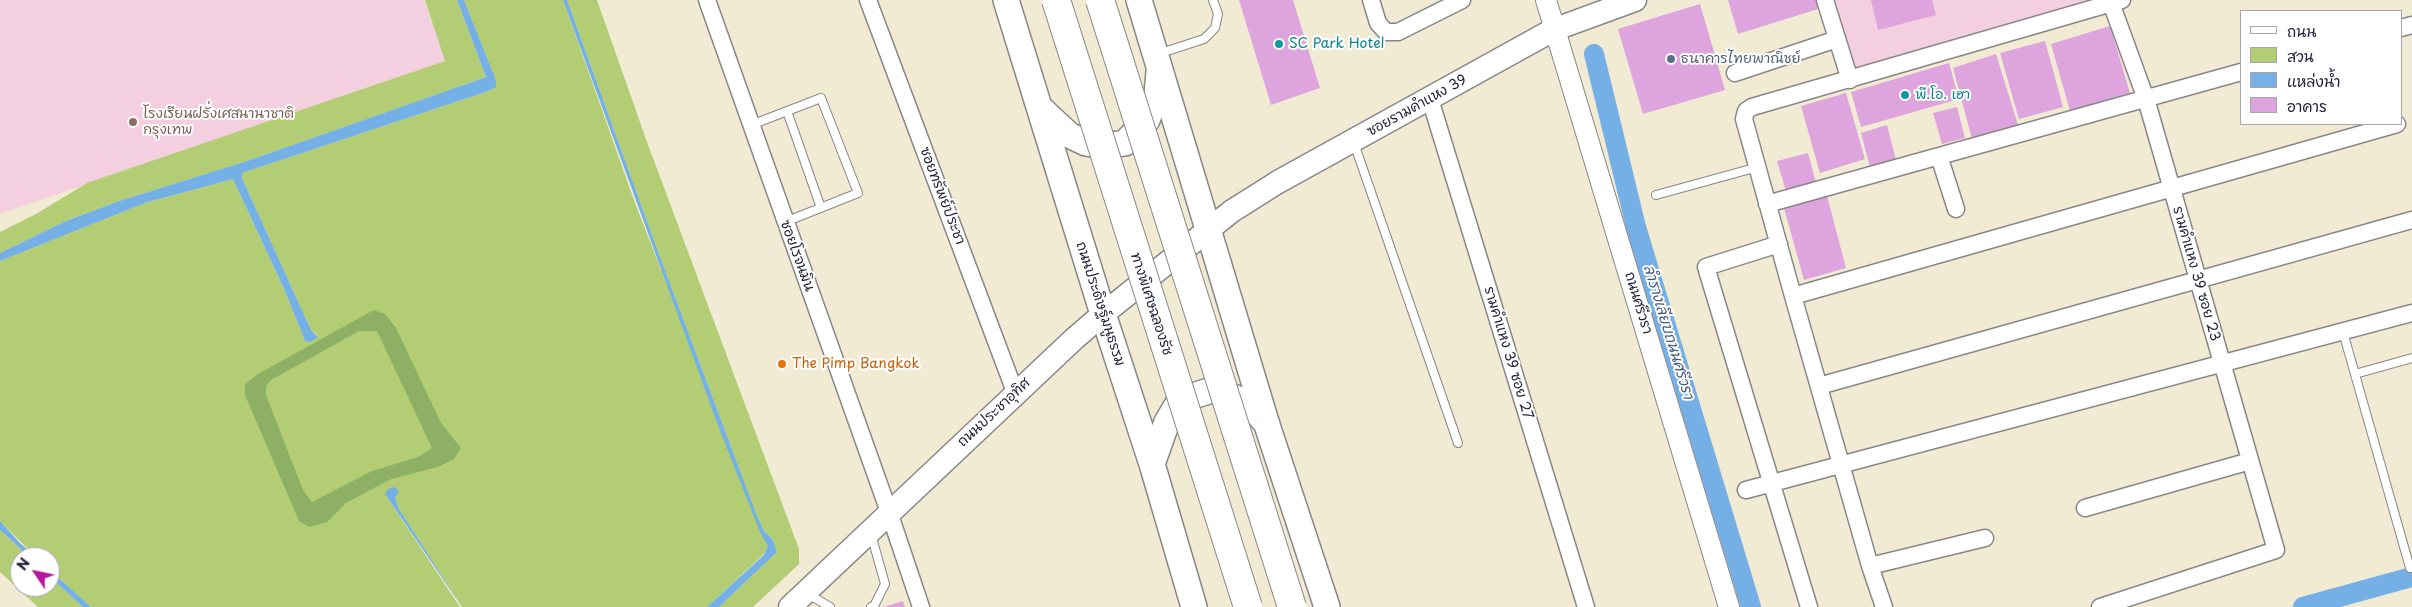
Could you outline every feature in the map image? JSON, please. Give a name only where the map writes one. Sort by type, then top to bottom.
[{"type":"highway","name":"ทางพิเศษฉลองรัช","points":[[1056,0],[1248,607]]},
{"type":"highway","points":[[1100,0],[1292,607]]},
{"type":"main road","name":"ถนนประดิษฐ์มนูธรรม","points":[[1006,0],[1103,314],[1152,464],[1194,607]]},
{"type":"main road","points":[[1140,0],[1267,425],[1327,607]]},
{"type":"main road","name":"ซอยรามคำแหง 39","points":[[1209,229],[1253,197],[1553,30],[1635,0]]},
{"type":"main road","points":[[1039,108],[1069,135],[1086,144],[1104,146],[1125,143],[1147,120],[1154,106],[1158,58]]},
{"type":"main road","name":"ถนนประชาอุทิศ","points":[[797,600],[1015,392],[1103,314],[1209,229]]},
{"type":"main road","points":[[1152,464],[1167,422],[1180,400],[1215,389],[1249,404],[1267,425]]},
{"type":"street","name":"ซอยโรจนมิน","points":[[707,0],[921,607]]},
{"type":"street","name":"ซอยทรัพย์ประชา","points":[[868,0],[1015,392]]},
{"type":"street","points":[[1371,0],[1378,23],[1386,32],[1398,32],[1462,0]]},
{"type":"street","name":"ถนนศรีวรา","points":[[1546,0],[1553,30],[1593,154],[1729,607]]},
{"type":"street","points":[[1826,0],[1850,80]]},
{"type":"street","points":[[1884,607],[1870,566],[1778,244],[1744,119],[1746,111],[1752,107],[1850,80],[2114,1]]},
{"type":"street","name":"รามคำแหง 39 ซอย 23","points":[[2100,607],[2276,550],[2146,99],[2114,1]]},
{"type":"street","points":[[1735,73],[1837,39]]},
{"type":"street","points":[[1768,204],[2240,72]]},
{"type":"street","name":"รามคำแหง 39 ซอย 27","points":[[1430,99],[1586,607]]},
{"type":"street","points":[[1793,296],[2393,125]]},
{"type":"street","points":[[1939,156],[1956,209]]},
{"type":"street","points":[[1819,386],[2412,220]]},
{"type":"street","points":[[1778,244],[1706,268],[1809,607]]},
{"type":"street","points":[[1746,490],[2223,365],[2412,313]]},
{"type":"street","points":[[2085,508],[2250,461]]},
{"type":"street","points":[[1870,566],[1985,538]]},
{"type":"lane","points":[[1158,58],[1204,39],[1215,28],[1218,14],[1213,0]]},
{"type":"lane","points":[[751,126],[821,98],[858,193],[785,222]]},
{"type":"lane","points":[[787,111],[821,208]]},
{"type":"lane","points":[[1353,141],[1458,443]]},
{"type":"lane","points":[[1656,195],[1758,167]]},
{"type":"lane","points":[[2343,332],[2410,568],[2412,568]]},
{"type":"lane","points":[[2355,374],[2412,358]]},
{"type":"lane","points":[[870,530],[885,584],[873,607]]},
{"type":"lane","points":[[797,600],[830,607]]},
{"type":"shaded area","name":"โรงเรียนฝรั่งเศสนานาชาติ กรุงเทพ","points":[[0,0],[424,0],[446,61],[0,214]]},
{"type":"shaded area","points":[[1826,0],[2122,0],[1850,80]]},
{"type":"green space","points":[[425,0],[457,0],[486,77],[247,161],[119,201],[66,221],[0,253],[0,232],[36,214],[87,183],[445,61]]},
{"type":"green space","points":[[464,0],[563,0],[635,203],[769,546],[764,554],[707,607],[462,607],[399,509],[395,498],[385,494],[460,607],[91,607],[60,579],[60,547],[26,547],[0,521],[0,261],[145,203],[233,179],[285,291],[305,341],[318,336],[311,330],[242,178],[242,173],[486,92],[495,87],[496,80]]},
{"type":"green space","points":[[567,0],[597,0],[647,142],[799,549],[799,564],[753,607],[719,607],[777,552],[773,540],[764,531],[757,516],[660,257]]},
{"type":"green space","points":[[374,310],[385,314],[396,328],[441,423],[461,448],[454,459],[438,467],[391,479],[346,503],[327,522],[309,527],[299,521],[245,395],[245,384],[258,374]],"holes":[[[359,331],[377,331],[432,448],[418,457],[372,471],[312,502],[303,490],[266,395],[266,386],[271,380]]]},
{"type":"green space","points":[[0,530],[18,547],[10,547],[10,581],[0,572]]},
{"type":"green space","points":[[60,586],[83,607],[38,607],[27,597],[60,597]]},
{"type":"water","points":[[457,0],[464,0],[496,80],[496,87],[486,92],[242,173],[242,178],[311,330],[318,337],[311,342],[305,341],[285,291],[233,179],[145,203],[0,261],[0,253],[66,221],[119,201],[247,161],[486,77]]},
{"type":"water","points":[[563,0],[567,0],[660,257],[757,516],[764,531],[773,540],[777,552],[719,607],[707,607],[764,555],[768,546],[760,532],[719,428]]},
{"type":"water","points":[[395,487],[399,491],[395,498],[399,509],[462,607],[385,494],[388,489]]},
{"type":"water","points":[[0,521],[25,547],[18,547],[0,530]]},
{"type":"water","points":[[60,579],[91,607],[83,607],[60,586]]},
{"type":"building","name":"SC Park Hotel","points":[[1239,0],[1293,0],[1320,88],[1271,105]]},
{"type":"building","points":[[1728,0],[1819,0],[1821,8],[1738,34]]},
{"type":"building","points":[[1871,0],[1932,0],[1936,15],[1878,30]]},
{"type":"building","name":"ธนาคารไทยพาณิชย์","points":[[1700,4],[1725,90],[1643,114],[1618,29]]},
{"type":"building","points":[[2110,26],[2130,93],[2070,111],[2051,44]]},
{"type":"building","points":[[2045,41],[2063,107],[2019,119],[2000,53]]},
{"type":"building","points":[[1996,54],[2018,125],[1972,139],[1953,68]]},
{"type":"building","name":"พี.โอ. เฮา","points":[[1949,63],[1959,99],[1861,127],[1851,92]]},
{"type":"building","points":[[1846,93],[1865,159],[1820,173],[1801,106]]},
{"type":"building","points":[[1957,107],[1965,138],[1942,144],[1933,113]]},
{"type":"building","points":[[1887,125],[1896,160],[1870,167],[1861,133]]},
{"type":"building","points":[[1808,153],[1816,183],[1786,191],[1777,161]]},
{"type":"building","points":[[1827,196],[1846,268],[1804,280],[1784,208]]},
{"type":"building","points":[[903,601],[905,607],[884,607]]},
{"type":"waterway","name":"ลำรางเลียบถนนศรีวรา","points":[[1594,54],[1636,227],[1751,607]]},
{"type":"waterway","points":[[2303,607],[2412,577]]},
{"type":"place","name":"SC Park Hotel","points":[[1279,44]]},
{"type":"place","name":"ธนาคารไทยพาณิชย์","points":[[1671,59]]},
{"type":"place","name":"พี.โอ. เฮา","points":[[1905,95]]},
{"type":"place","name":"โรงเรียนฝรั่งเศสนานาชาติ กรุงเทพ","points":[[133,122]]},
{"type":"place","name":"The Pimp Bangkok","points":[[782,364]]}]
